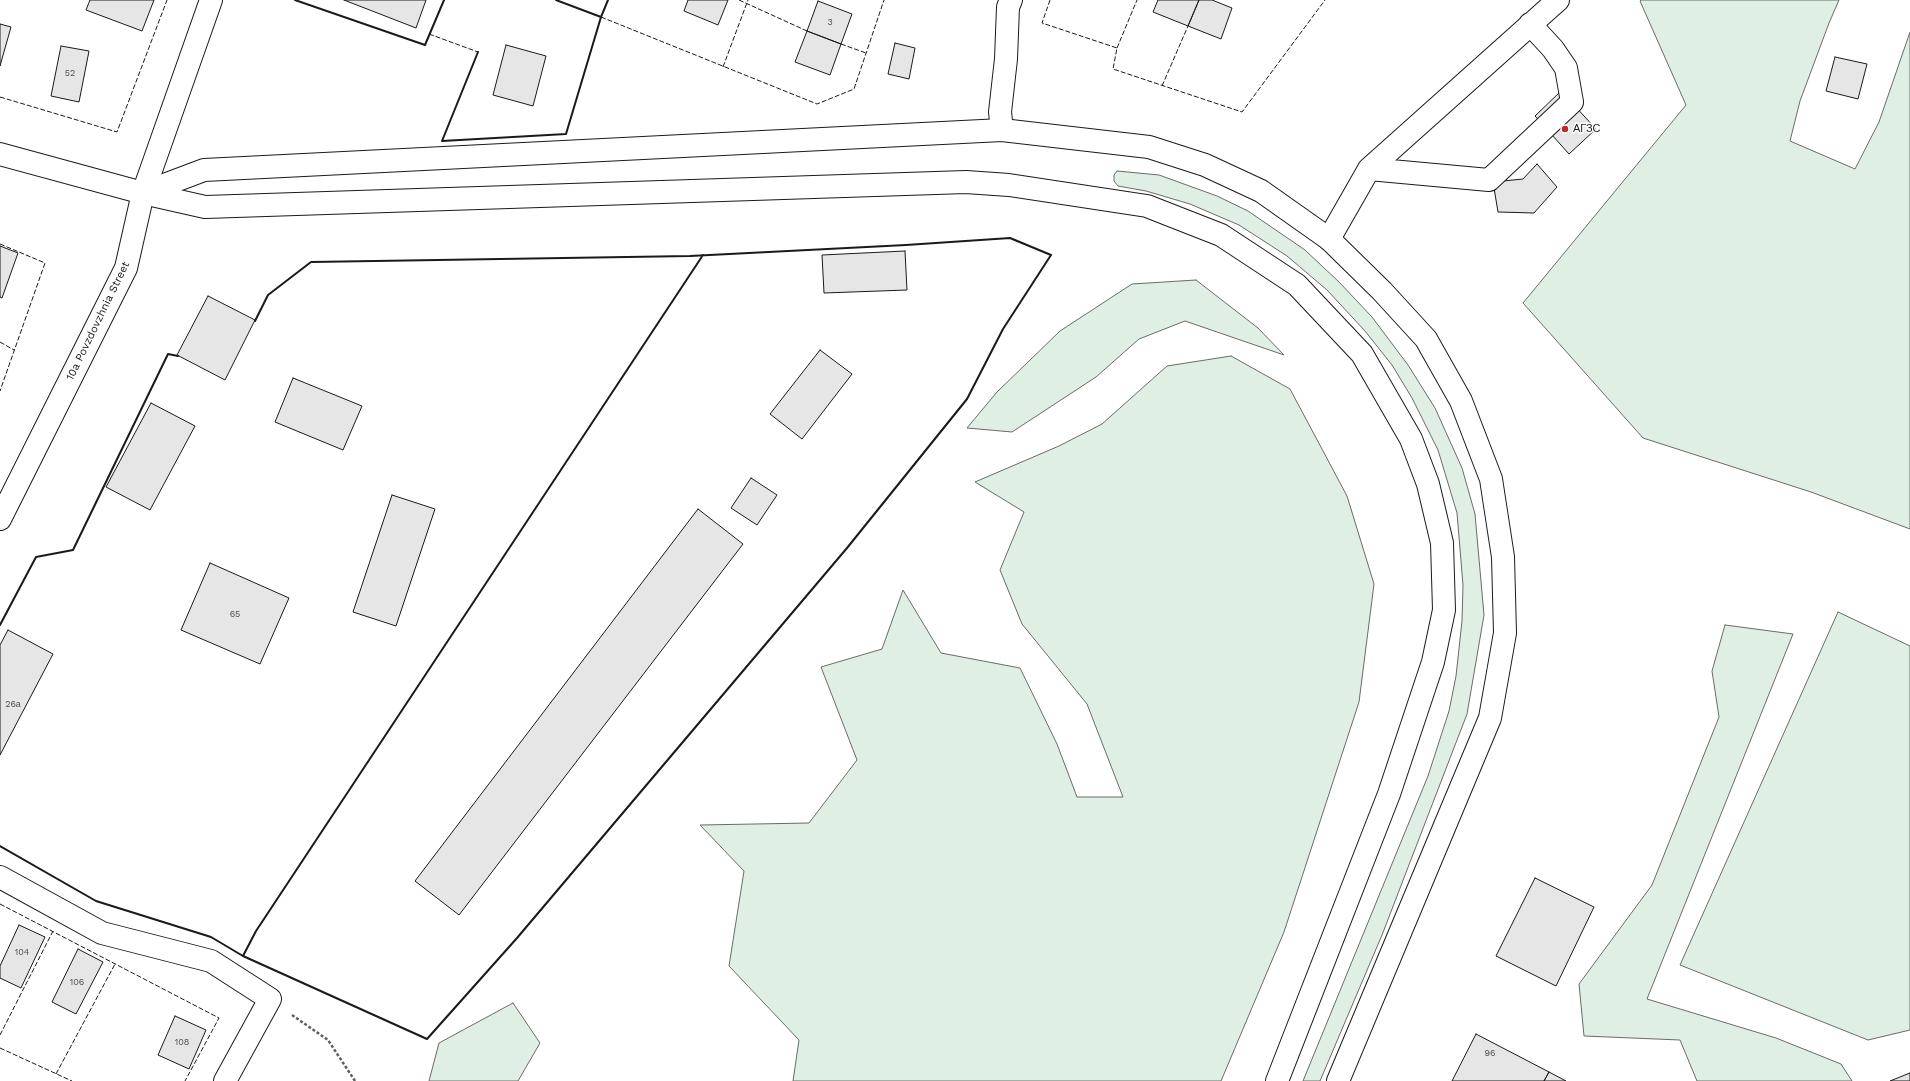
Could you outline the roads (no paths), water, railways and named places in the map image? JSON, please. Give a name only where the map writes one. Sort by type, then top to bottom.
[{"type":"main road","name":"10a Povzdovzhnia Street","points":[[0,519],[126,268],[143,193],[211,0]]},
{"type":"main road","points":[[1329,239],[1369,169],[1558,0]]},
{"type":"main road","points":[[1002,130],[1000,112],[1006,59],[1004,2]]},
{"type":"main road","points":[[1369,169],[1489,180],[1572,102],[1566,68],[1553,49],[1530,24]]},
{"type":"main road","points":[[143,193],[204,170],[1002,130],[1149,147],[1206,165],[1261,191],[1329,239],[1382,291],[1426,339],[1461,401],[1490,479],[1503,557],[1505,633],[1490,718],[1338,1081]]},
{"type":"main road","points":[[0,154],[143,193],[205,207],[959,182],[1009,185],[1147,206],[1221,234],[1296,285],[1362,354],[1411,439],[1428,484],[1442,543],[1444,610],[1433,662],[1389,794],[1277,1081]]},
{"type":"main road","points":[[0,877],[102,933],[211,961],[270,999],[226,1081]]},
{"type":"place","name":"АГЗС","points":[[1565,129]]}]
